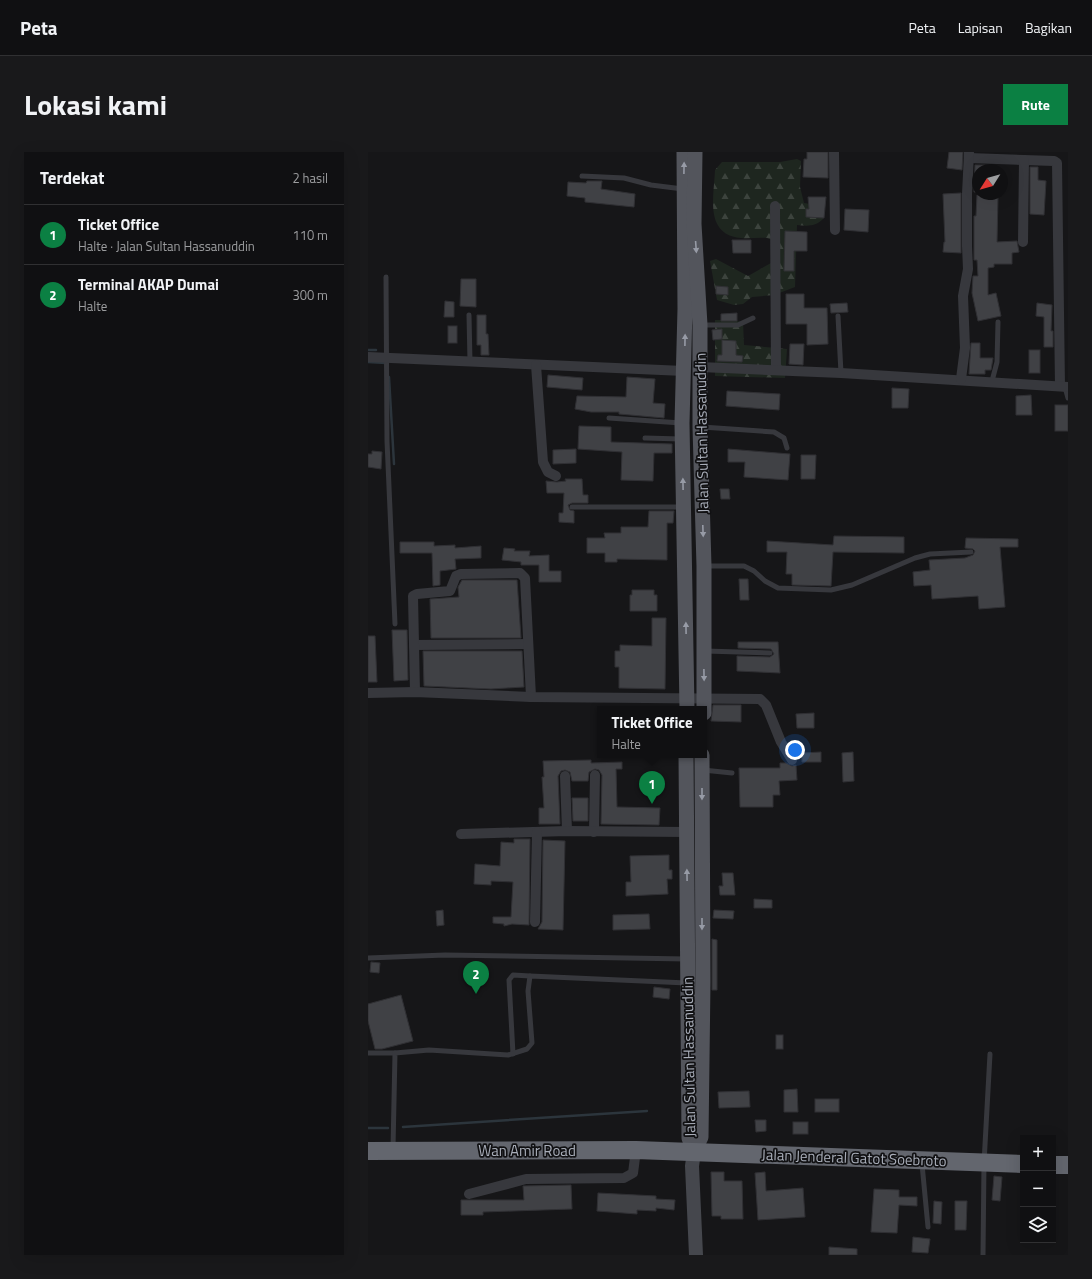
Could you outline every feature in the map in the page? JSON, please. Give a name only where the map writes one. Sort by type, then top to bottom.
[{"type":"highway","name":"Wan Amir Road","points":[[368,1151],[636,1150],[690,1152]]},
{"type":"highway","name":"Jalan Jenderal Gatot Soebroto","points":[[690,1152],[984,1164],[1020,1164]]},
{"type":"highway","points":[[1056,1165],[1068,1165]]},
{"type":"main road","name":"Jalan Sultan Hassanuddin","points":[[684,152],[684,190],[692,309],[700,325],[700,427],[704,566],[704,706]]},
{"type":"main road","name":"Jalan Sultan Hassanuddin","points":[[687,703],[682,423],[684,371],[692,309],[695,152]]},
{"type":"main road","name":"Jalan Sultan Hassanuddin","points":[[686,758],[686,832],[695,958],[703,982],[701,1137],[690,1152]]},
{"type":"main road","name":"Jalan Sultan Hassanuddin","points":[[690,1152],[688,1138],[688,983],[695,958],[702,758]]},
{"type":"main road","points":[[688,983],[703,982]]},
{"type":"street","points":[[834,152],[835,230]]},
{"type":"street","points":[[700,367],[841,373],[961,380],[992,381],[1064,387],[1058,168],[1054,161],[969,155],[966,246],[968,269],[963,296],[965,348],[961,380]]},
{"type":"street","points":[[1023,242],[1024,160]]},
{"type":"street","points":[[775,206],[776,370]]},
{"type":"street","points":[[368,357],[684,371]]},
{"type":"street","points":[[536,365],[543,462],[548,472],[556,476]]},
{"type":"street","points":[[415,692],[414,595],[450,591],[458,574],[520,573],[525,578],[527,644],[531,697]]},
{"type":"street","points":[[414,645],[527,644]]},
{"type":"street","points":[[368,693],[415,692],[531,697],[661,699],[704,706],[763,700],[781,742],[792,760]]},
{"type":"street","points":[[594,832],[595,775]]},
{"type":"street","points":[[565,776],[566,831]]},
{"type":"street","points":[[461,834],[566,831],[686,832]]},
{"type":"street","points":[[535,922],[537,832]]},
{"type":"street","points":[[469,1194],[526,1179],[624,1178],[633,1173],[636,1150]]},
{"type":"street","points":[[690,1152],[696,1255]]},
{"type":"lane","points":[[582,176],[624,178],[651,185],[684,190]]},
{"type":"lane","points":[[386,277],[385,358],[390,542],[395,624]]},
{"type":"lane","points":[[469,315],[470,362]]},
{"type":"lane","points":[[838,316],[841,373]]},
{"type":"lane","points":[[700,325],[738,325],[753,318]]},
{"type":"lane","points":[[992,381],[997,362],[998,322]]},
{"type":"lane","points":[[1064,387],[1068,398]]},
{"type":"lane","points":[[609,418],[682,423]]},
{"type":"lane","points":[[700,427],[774,432],[784,438],[787,448]]},
{"type":"lane","points":[[645,438],[682,439]]},
{"type":"lane","points":[[572,507],[684,507]]},
{"type":"lane","points":[[704,566],[744,566],[754,571],[765,581],[778,588],[831,590],[852,586],[915,558],[930,554],[971,552]]},
{"type":"lane","points":[[704,651],[770,653]]},
{"type":"lane","points":[[702,770],[732,773]]},
{"type":"lane","points":[[368,958],[445,955],[695,958]]},
{"type":"lane","points":[[513,1054],[509,980],[513,975],[688,983]]},
{"type":"lane","points":[[368,1053],[395,1053],[430,1050],[513,1054],[527,1049],[532,1042],[528,991],[530,976]]},
{"type":"lane","points":[[393,1150],[395,1053]]},
{"type":"lane","points":[[984,1255],[984,1164],[990,1054]]},
{"type":"lane","points":[[921,1161],[928,1227]]},
{"type":"green space","points":[[797,159],[801,161],[800,187],[804,203],[817,205],[823,211],[823,219],[814,225],[797,225],[795,287],[774,295],[752,297],[743,304],[734,305],[717,300],[710,261],[716,259],[748,276],[771,263],[772,239],[741,238],[729,235],[721,229],[716,222],[714,213],[713,202],[715,170],[722,162],[780,162]]},
{"type":"green space","points":[[715,320],[743,322],[744,345],[787,349],[785,378],[715,376]]},
{"type":"building","points":[[807,152],[828,152],[828,178],[803,177],[804,159],[807,159]]},
{"type":"building","points":[[949,152],[963,152],[962,170],[947,168]]},
{"type":"building","points":[[1030,167],[1038,167],[1038,180],[1046,181],[1044,215],[1030,214]]},
{"type":"building","points":[[587,181],[602,181],[601,189],[635,194],[634,207],[585,202],[585,198],[567,196],[568,182],[586,183]]},
{"type":"building","points":[[961,193],[961,253],[943,252],[945,242],[943,194]]},
{"type":"building","points":[[808,197],[826,197],[824,218],[806,217],[806,209],[809,209]]},
{"type":"building","points":[[977,200],[998,200],[997,242],[1017,241],[1019,252],[1012,253],[1012,264],[994,264],[994,267],[988,268],[988,295],[996,293],[1001,316],[978,321],[972,293],[973,276],[978,276],[977,260],[974,260],[974,216],[976,216]]},
{"type":"building","points":[[845,209],[869,210],[868,232],[844,230]]},
{"type":"building","points":[[785,231],[807,232],[807,251],[794,251],[794,271],[784,271]]},
{"type":"building","points":[[732,240],[751,240],[751,253],[733,253]]},
{"type":"building","points":[[461,279],[476,279],[476,307],[460,306]]},
{"type":"building","points":[[716,286],[728,287],[728,295],[716,294]]},
{"type":"building","points":[[786,294],[804,294],[804,308],[827,308],[828,344],[807,345],[807,324],[786,324]]},
{"type":"building","points":[[445,301],[454,302],[454,317],[444,317]]},
{"type":"building","points":[[847,303],[848,312],[831,313],[830,304]]},
{"type":"building","points":[[1037,303],[1052,305],[1051,331],[1053,331],[1053,347],[1044,347],[1044,317],[1036,316]]},
{"type":"building","points":[[737,313],[737,321],[721,321],[721,314]]},
{"type":"building","points":[[477,315],[486,315],[486,334],[488,334],[489,355],[481,355],[481,345],[477,345]]},
{"type":"building","points":[[448,326],[457,326],[457,343],[448,343]]},
{"type":"building","points":[[722,329],[722,339],[713,340],[712,330]]},
{"type":"building","points":[[722,340],[736,341],[736,355],[743,356],[742,362],[717,361],[718,355],[722,355]]},
{"type":"building","points":[[971,343],[980,343],[980,358],[993,358],[991,370],[985,370],[985,374],[969,374]]},
{"type":"building","points":[[790,344],[804,344],[803,365],[789,364]]},
{"type":"building","points":[[1029,350],[1040,350],[1040,373],[1029,373]]},
{"type":"building","points":[[548,375],[583,378],[582,390],[547,387]]},
{"type":"building","points":[[627,377],[655,379],[653,403],[665,404],[664,418],[619,414],[619,412],[591,412],[575,409],[577,396],[626,397]]},
{"type":"building","points":[[892,388],[909,389],[908,408],[892,408]]},
{"type":"building","points":[[727,391],[780,394],[779,410],[726,406]]},
{"type":"building","points":[[1031,395],[1032,415],[1016,415],[1016,396]]},
{"type":"building","points":[[1055,405],[1068,405],[1068,431],[1055,431]]},
{"type":"building","points":[[579,426],[611,427],[611,442],[672,444],[672,453],[654,453],[653,481],[621,480],[622,452],[578,449]]},
{"type":"building","points":[[576,449],[576,463],[553,464],[553,450]]},
{"type":"building","points":[[728,449],[790,454],[788,480],[744,477],[745,462],[728,462]]},
{"type":"building","points":[[372,451],[382,452],[381,469],[368,467],[368,454],[372,454]]},
{"type":"building","points":[[801,455],[816,455],[815,479],[801,479]]},
{"type":"building","points":[[565,479],[582,479],[583,495],[588,495],[588,503],[572,503],[568,505],[570,510],[574,511],[574,523],[559,522],[559,513],[563,513],[564,493],[547,493],[546,481],[566,481]]},
{"type":"building","points":[[720,489],[729,489],[730,499],[721,499]]},
{"type":"building","points":[[649,511],[674,511],[673,523],[667,523],[667,560],[617,559],[617,562],[605,562],[605,553],[587,553],[587,538],[605,538],[604,533],[621,533],[621,527],[648,527]]},
{"type":"building","points":[[834,536],[904,537],[904,553],[833,552],[831,586],[792,585],[792,574],[786,574],[787,552],[767,552],[767,541],[833,545]]},
{"type":"building","points":[[966,538],[1018,539],[1018,547],[1000,547],[1005,607],[979,609],[978,596],[932,599],[931,585],[914,586],[913,572],[930,570],[929,560],[965,558],[973,555],[975,551],[973,549],[965,548]]},
{"type":"building","points":[[400,542],[434,542],[434,546],[455,545],[455,548],[481,546],[481,558],[455,559],[456,569],[440,571],[440,585],[433,586],[432,553],[400,553]]},
{"type":"building","points":[[504,548],[515,549],[514,551],[530,551],[529,556],[549,555],[549,571],[561,571],[561,582],[539,582],[539,565],[521,565],[521,562],[502,560]]},
{"type":"building","points":[[739,579],[748,579],[749,600],[740,600]]},
{"type":"building","points":[[462,580],[517,580],[521,638],[431,638],[430,599],[459,597],[458,587]]},
{"type":"building","points":[[632,590],[654,590],[654,595],[657,595],[657,611],[630,611],[630,595],[632,595]]},
{"type":"building","points":[[652,618],[666,618],[665,689],[619,688],[619,667],[615,667],[615,651],[620,651],[620,645],[652,646]]},
{"type":"building","points":[[392,630],[407,630],[408,680],[394,681]]},
{"type":"building","points":[[368,636],[375,636],[377,682],[368,682]]},
{"type":"building","points":[[738,642],[778,642],[780,673],[737,671],[737,656],[770,657],[774,654],[771,649],[738,648]]},
{"type":"building","points":[[423,651],[522,651],[524,687],[491,689],[424,686]]},
{"type":"building","points":[[713,705],[741,705],[741,722],[711,721]]},
{"type":"building","points":[[814,713],[814,728],[797,728],[796,714]]},
{"type":"building","points":[[821,752],[821,762],[802,762],[802,753]]},
{"type":"building","points":[[853,752],[854,781],[843,782],[842,753]]},
{"type":"building","points":[[591,760],[591,763],[622,762],[622,769],[616,769],[617,807],[660,808],[659,825],[601,824],[602,775],[599,770],[595,769],[589,772],[588,781],[572,781],[570,772],[565,770],[561,771],[558,776],[560,824],[539,824],[539,808],[544,808],[542,777],[544,777],[543,761]]},
{"type":"building","points":[[780,763],[786,763],[792,766],[796,765],[797,780],[779,781],[780,795],[773,795],[773,807],[740,807],[739,768],[780,768]]},
{"type":"building","points":[[572,798],[588,798],[588,821],[573,821]]},
{"type":"building","points":[[514,839],[530,839],[529,925],[512,924],[504,926],[504,924],[493,923],[493,917],[511,917],[513,882],[491,881],[491,885],[474,884],[475,864],[500,866],[501,842],[514,843]]},
{"type":"building","points":[[543,840],[565,841],[563,930],[538,929],[542,922]]},
{"type":"building","points":[[669,855],[669,870],[672,870],[672,879],[667,879],[668,894],[626,896],[626,882],[631,882],[630,856]]},
{"type":"building","points":[[722,873],[733,873],[735,895],[720,895],[719,886],[723,886]]},
{"type":"building","points":[[754,899],[772,900],[772,908],[754,908]]},
{"type":"building","points":[[443,910],[444,925],[437,926],[436,911]]},
{"type":"building","points":[[714,910],[734,911],[733,919],[713,918]]},
{"type":"building","points":[[649,914],[650,929],[613,930],[613,915]]},
{"type":"building","points":[[712,939],[717,940],[717,990],[712,990]]},
{"type":"building","points":[[371,962],[380,963],[379,973],[370,972]]},
{"type":"building","points":[[654,987],[670,989],[669,999],[653,997]]},
{"type":"building","points":[[401,995],[413,1041],[382,1049],[375,1049],[368,1021],[368,1004]]},
{"type":"building","points":[[776,1035],[783,1035],[783,1049],[776,1049]]},
{"type":"building","points":[[797,1089],[798,1112],[784,1112],[784,1090]]},
{"type":"building","points":[[749,1091],[750,1107],[719,1108],[718,1092]]},
{"type":"building","points":[[815,1099],[839,1099],[839,1112],[815,1112]]},
{"type":"building","points":[[755,1120],[766,1120],[766,1131],[756,1132]]},
{"type":"building","points":[[793,1122],[808,1122],[808,1134],[793,1134]]},
{"type":"building","points":[[711,1172],[724,1172],[724,1181],[742,1181],[743,1219],[721,1219],[721,1216],[712,1216]]},
{"type":"building","points":[[765,1172],[766,1191],[803,1188],[805,1217],[758,1220],[755,1173]]},
{"type":"building","points":[[994,1176],[1002,1177],[1000,1201],[992,1200]]},
{"type":"building","points":[[571,1185],[572,1209],[483,1212],[483,1215],[461,1215],[461,1200],[524,1200],[523,1186]]},
{"type":"building","points":[[874,1189],[899,1190],[899,1197],[917,1197],[917,1206],[899,1205],[897,1233],[871,1232]]},
{"type":"building","points":[[598,1193],[656,1196],[656,1199],[675,1200],[674,1210],[656,1208],[656,1211],[637,1210],[637,1214],[597,1211]]},
{"type":"building","points":[[934,1201],[942,1202],[941,1224],[933,1223]]},
{"type":"building","points":[[955,1201],[967,1201],[966,1230],[955,1230]]},
{"type":"building","points":[[913,1237],[930,1239],[928,1253],[912,1252]]},
{"type":"building","points":[[829,1247],[857,1249],[857,1255],[829,1255]]},
{"type":"waterway","points":[[368,350],[376,350]]},
{"type":"waterway","points":[[368,362],[386,363]]},
{"type":"waterway","points":[[389,377],[394,464]]},
{"type":"waterway","points":[[403,1127],[647,1111]]},
{"type":"waterway","points":[[368,1128],[388,1128]]},
{"type":"place","name":"Ticket Office","points":[[652,804]]},
{"type":"place","name":"Terminal AKAP Dumai","points":[[476,994]]}]
